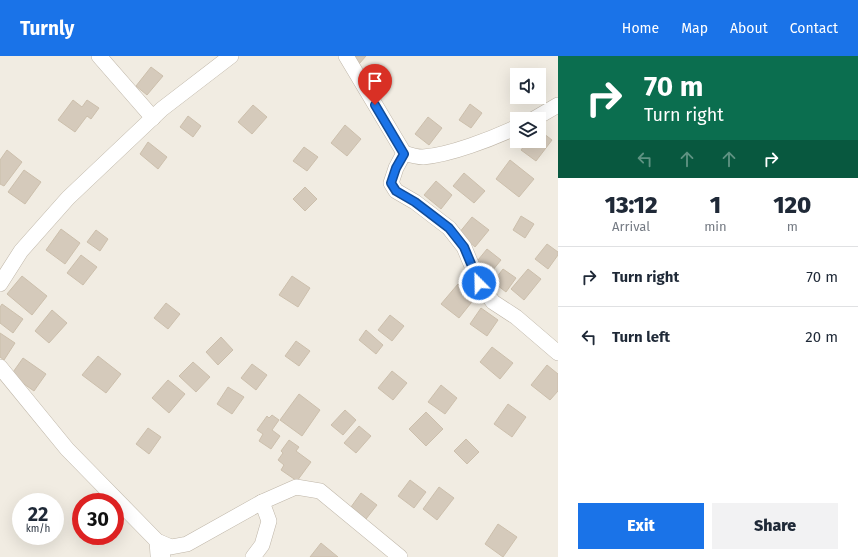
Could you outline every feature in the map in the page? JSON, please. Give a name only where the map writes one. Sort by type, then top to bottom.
[{"type":"street","points":[[99,56],[153,118]]},
{"type":"street","points":[[0,284],[21,251],[68,198],[162,109],[231,56]]},
{"type":"street","points":[[346,56],[404,154],[421,157],[446,153],[510,130]]},
{"type":"street","points":[[546,112],[558,105]]},
{"type":"street","points":[[404,154],[396,168],[391,183],[396,191],[415,202],[449,228],[464,247],[479,283],[493,302],[516,317],[558,353]]},
{"type":"street","points":[[0,367],[67,449],[157,541],[172,547],[187,544],[262,502],[296,487],[320,491],[400,557]]},
{"type":"street","points":[[253,557],[262,545],[269,521],[262,502]]},
{"type":"street","points":[[157,541],[158,555],[163,557]]},
{"type":"building","points":[[349,56],[366,56],[359,64]]},
{"type":"building","points":[[151,67],[163,76],[147,95],[136,86]]},
{"type":"building","points":[[73,100],[82,107],[87,100],[99,108],[91,119],[87,116],[75,132],[58,120]]},
{"type":"building","points":[[470,104],[482,113],[471,128],[459,120]]},
{"type":"building","points":[[253,105],[267,117],[252,134],[238,122]]},
{"type":"building","points":[[188,116],[201,126],[193,137],[180,127]]},
{"type":"building","points":[[428,117],[442,128],[429,145],[415,134]]},
{"type":"building","points":[[345,125],[361,139],[347,156],[331,143]]},
{"type":"building","points":[[546,135],[552,140],[546,148]]},
{"type":"building","points":[[148,142],[167,157],[158,169],[140,154]]},
{"type":"building","points":[[304,147],[318,157],[307,171],[293,161]]},
{"type":"building","points":[[523,148],[546,148],[536,161],[521,150]]},
{"type":"building","points":[[7,150],[22,162],[4,186],[0,184],[0,160]]},
{"type":"building","points":[[510,160],[534,179],[519,197],[496,179]]},
{"type":"building","points":[[24,170],[41,182],[25,204],[8,192]]},
{"type":"building","points":[[464,173],[485,191],[474,203],[453,186]]},
{"type":"building","points":[[436,181],[452,195],[441,209],[424,195]]},
{"type":"building","points":[[305,187],[317,199],[305,211],[293,199]]},
{"type":"building","points":[[521,216],[534,224],[525,238],[513,230]]},
{"type":"building","points":[[472,217],[489,230],[475,247],[459,233]]},
{"type":"building","points":[[61,229],[80,243],[65,264],[46,250]]},
{"type":"building","points":[[96,230],[108,239],[100,251],[87,242]]},
{"type":"building","points":[[547,244],[558,252],[558,255],[548,269],[535,259]]},
{"type":"building","points":[[487,249],[501,260],[488,276],[474,265]]},
{"type":"building","points":[[81,255],[97,267],[83,285],[67,273]]},
{"type":"building","points":[[503,269],[516,278],[506,292],[493,282]]},
{"type":"building","points":[[528,269],[541,279],[524,300],[511,289]]},
{"type":"building","points":[[22,276],[47,296],[32,315],[7,294]]},
{"type":"building","points":[[292,276],[310,288],[298,307],[279,295]]},
{"type":"building","points":[[458,284],[475,298],[459,318],[441,304]]},
{"type":"building","points":[[166,303],[180,314],[168,329],[154,318]]},
{"type":"building","points":[[2,304],[23,319],[13,333],[0,323],[0,307]]},
{"type":"building","points":[[481,308],[498,320],[487,336],[470,324]]},
{"type":"building","points":[[52,310],[67,323],[49,343],[35,331]]},
{"type":"building","points":[[390,315],[404,326],[392,341],[378,330]]},
{"type":"building","points":[[366,330],[383,345],[376,354],[359,340]]},
{"type":"building","points":[[0,333],[15,343],[4,360],[0,357]]},
{"type":"building","points":[[221,337],[233,350],[218,365],[206,352]]},
{"type":"building","points":[[296,341],[310,351],[299,366],[285,356]]},
{"type":"building","points":[[492,347],[513,363],[500,379],[480,362]]},
{"type":"building","points":[[98,356],[121,374],[106,393],[82,375]]},
{"type":"building","points":[[23,358],[46,374],[34,391],[11,375]]},
{"type":"building","points":[[193,362],[210,377],[196,392],[179,376]]},
{"type":"building","points":[[252,364],[267,375],[256,390],[241,378]]},
{"type":"building","points":[[547,365],[558,374],[558,391],[550,400],[531,385]]},
{"type":"building","points":[[392,371],[407,383],[393,400],[378,388]]},
{"type":"building","points":[[168,380],[185,394],[169,413],[152,398]]},
{"type":"building","points":[[441,385],[457,398],[445,414],[428,402]]},
{"type":"building","points":[[228,387],[244,397],[232,414],[217,404]]},
{"type":"building","points":[[299,394],[320,410],[302,436],[280,420]]},
{"type":"building","points":[[508,404],[526,417],[512,437],[494,424]]},
{"type":"building","points":[[345,410],[356,420],[343,435],[331,425]]},
{"type":"building","points":[[426,412],[443,429],[426,446],[409,429]]},
{"type":"building","points":[[272,415],[279,420],[272,430],[280,436],[271,449],[259,441],[263,434],[257,430],[267,416],[269,418]]},
{"type":"building","points":[[359,426],[371,436],[356,453],[344,443]]},
{"type":"building","points":[[148,428],[161,437],[149,454],[136,444]]},
{"type":"building","points":[[466,439],[479,452],[467,464],[454,451]]},
{"type":"building","points":[[289,440],[299,447],[296,451],[311,462],[297,481],[281,470],[284,465],[278,460],[283,453],[281,451]]},
{"type":"building","points":[[410,480],[426,492],[414,508],[398,496]]},
{"type":"building","points":[[439,487],[454,498],[437,520],[423,509]]},
{"type":"building","points":[[361,493],[377,505],[366,519],[351,507]]},
{"type":"building","points":[[498,524],[517,537],[503,557],[485,544]]},
{"type":"building","points":[[321,543],[338,557],[310,557]]},
{"type":"route","points":[[375,105],[404,154],[396,168],[391,183],[396,191],[415,202],[449,228],[464,247],[479,283]]}]
